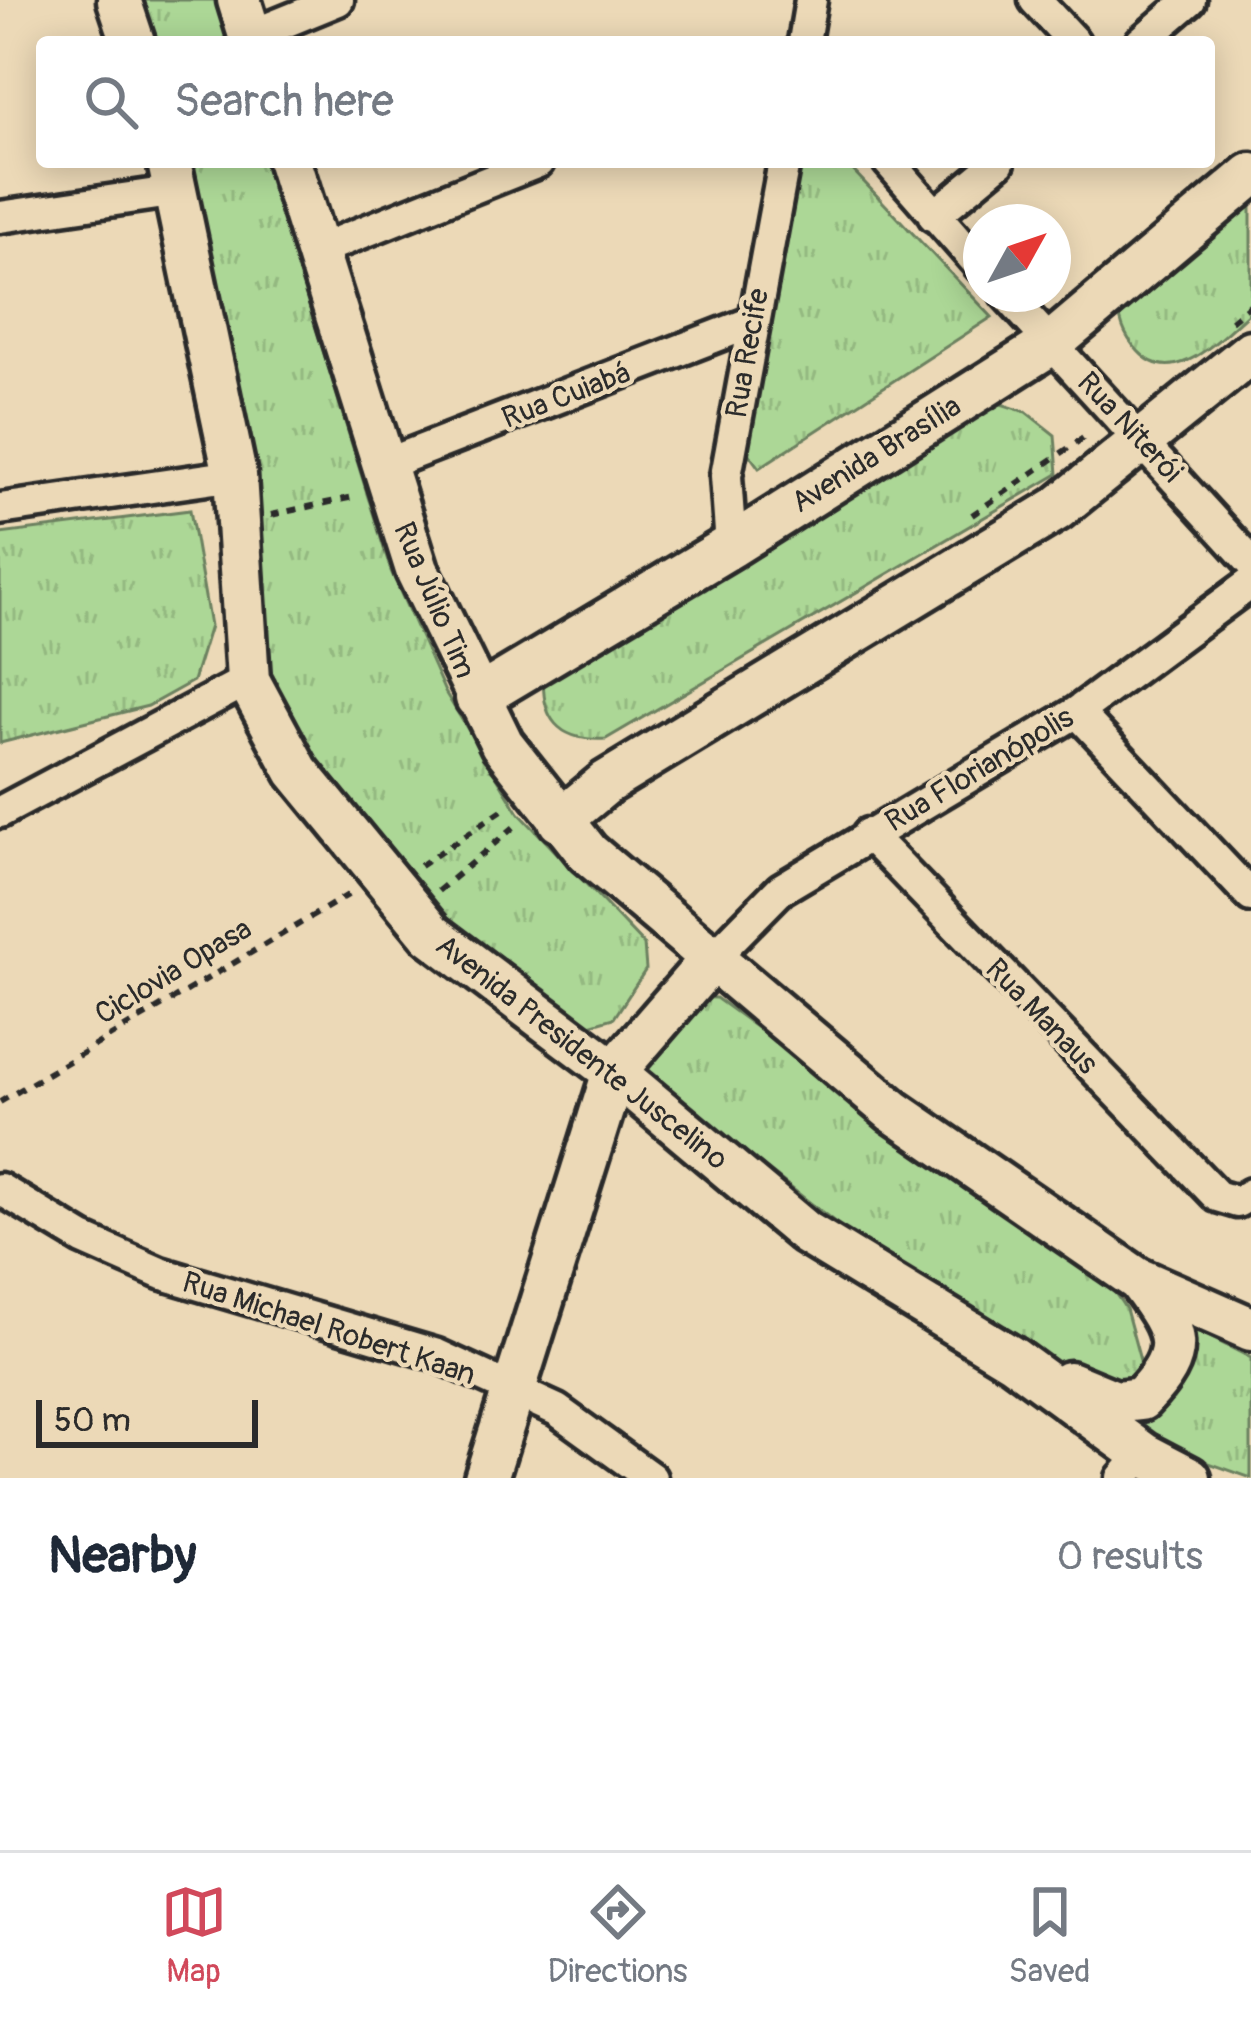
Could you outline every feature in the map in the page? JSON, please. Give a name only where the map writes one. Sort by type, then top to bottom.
[{"type":"main road","points":[[119,0],[132,36]]},
{"type":"main road","name":"Rua Júlio Tim","points":[[291,168],[416,570],[477,698],[540,808],[712,959]]},
{"type":"main road","name":"Avenida Brasília","points":[[477,698],[731,547],[1052,343],[1251,175]]},
{"type":"main road","name":"Avenida Presidente Juscelino","points":[[173,177],[235,475],[248,680],[297,771],[410,894],[431,934],[614,1072],[806,1233],[1013,1359],[1133,1466],[1189,1478]]},
{"type":"main road","points":[[540,808],[608,782],[1057,509],[1251,352]]},
{"type":"main road","points":[[486,1478],[614,1072],[712,959],[892,1111],[1137,1279],[1251,1329]]},
{"type":"main road","points":[[592,1137],[607,1124],[637,1114],[668,1117]]},
{"type":"main road","points":[[1013,1359],[1115,1402],[1141,1399],[1169,1370],[1174,1344],[1168,1320],[1137,1279]]},
{"type":"street","points":[[247,26],[338,0]]},
{"type":"street","points":[[805,36],[811,0]]},
{"type":"street","points":[[1035,0],[1068,36]]},
{"type":"street","points":[[1148,36],[1190,0]]},
{"type":"street","points":[[316,250],[523,168]]},
{"type":"street","name":"Rua Recife","points":[[731,547],[726,476],[750,323],[783,168]]},
{"type":"street","points":[[894,168],[963,247]]},
{"type":"street","points":[[934,216],[992,168]]},
{"type":"street","points":[[0,217],[173,177]]},
{"type":"street","name":"Rua Niterói","points":[[1023,312],[1251,562]]},
{"type":"street","name":"Rua Cuiabá","points":[[385,477],[750,323]]},
{"type":"street","points":[[0,509],[235,475]]},
{"type":"street","name":"Rua Florianópolis","points":[[712,959],[781,889],[1077,712],[1251,583]]},
{"type":"street","points":[[0,812],[248,680]]},
{"type":"street","points":[[1077,712],[1251,896]]},
{"type":"street","name":"Rua Manaus","points":[[868,835],[1217,1196],[1237,1202],[1251,1194]]},
{"type":"street","name":"Rua Michael Robert Kaan","points":[[0,1189],[83,1239],[160,1273],[436,1355],[556,1410],[651,1478]]},
{"type":"path","points":[[238,523],[385,477]]},
{"type":"path","points":[[410,894],[540,808]]},
{"type":"path","points":[[410,894],[540,808]]},
{"type":"path","name":"Ciclovia Opasa","points":[[0,1102],[371,882]]},
{"type":"green space","points":[[135,0],[215,0],[226,36],[147,36]]},
{"type":"green space","points":[[182,168],[267,168],[391,571],[445,692],[519,813],[644,945],[646,969],[614,1018],[590,1025],[563,1016],[440,924],[371,853],[258,675]]},
{"type":"green space","points":[[793,168],[851,168],[963,286],[963,312],[987,312],[992,317],[759,468],[734,434]]},
{"type":"green space","points":[[1251,188],[1251,311],[1197,356],[1167,366],[1152,362],[1125,333],[1118,298]]},
{"type":"green space","points":[[989,400],[1026,412],[1055,435],[1058,474],[606,739],[576,736],[556,724],[545,702],[544,672]]},
{"type":"green space","points":[[190,510],[210,626],[193,681],[148,706],[0,743],[0,534]]},
{"type":"green space","points":[[687,997],[716,998],[1108,1283],[1126,1309],[1141,1364],[1129,1383],[1090,1390],[850,1234],[639,1069]]},
{"type":"green space","points":[[1184,1324],[1251,1358],[1251,1478],[1172,1450],[1132,1425],[1161,1406],[1176,1385]]}]
